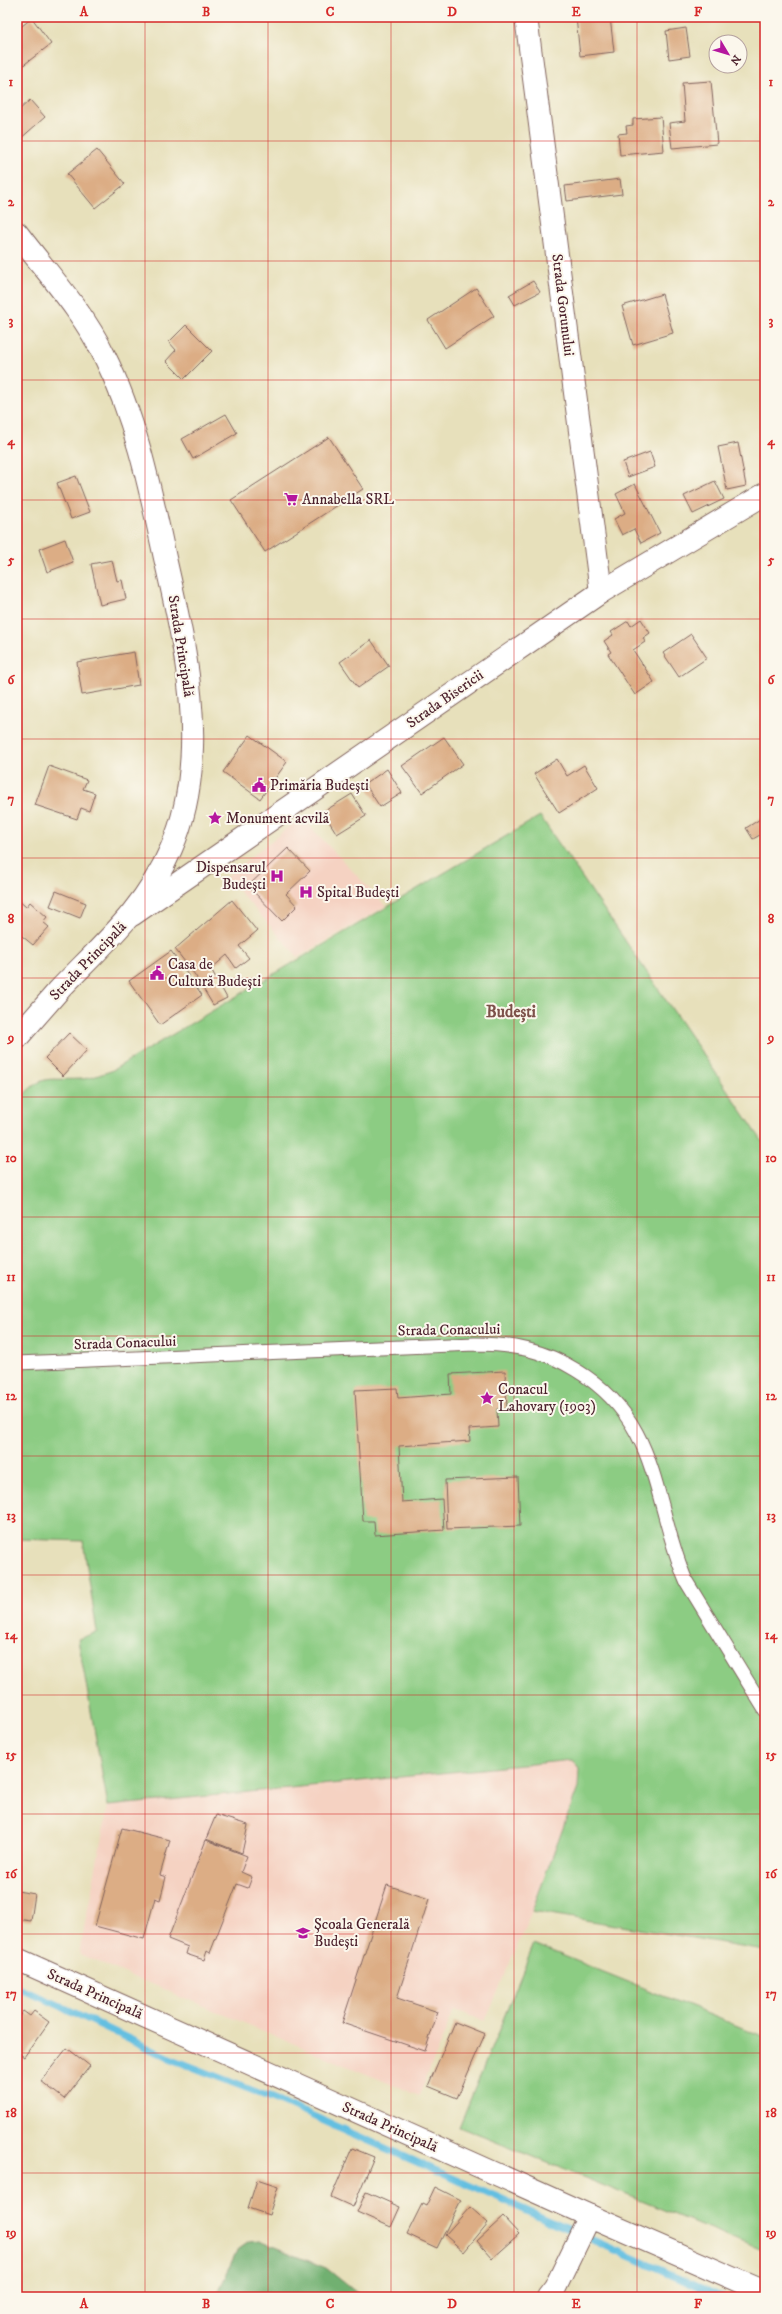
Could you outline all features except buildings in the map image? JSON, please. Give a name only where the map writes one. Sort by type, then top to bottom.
[{"type":"main road","name":"Strada Gorunului","points":[[526,17],[601,592]]},
{"type":"main road","name":"Strada Principală","points":[[17,233],[69,299],[91,330],[115,377],[127,406],[140,445],[173,593],[185,663],[192,747],[189,782],[182,819],[172,848],[158,876],[132,915],[17,1038]]},
{"type":"main road","name":"Strada Bisericii","points":[[132,915],[601,592],[765,494]]},
{"type":"main road","name":"Strada Principală","points":[[17,1959],[589,2219],[765,2292]]},
{"type":"main road","points":[[548,2297],[555,2288],[589,2219]]},
{"type":"lane","name":"Strada Conacului","points":[[17,1363],[475,1344],[504,1344],[534,1350],[564,1362],[592,1379],[611,1396],[627,1414],[641,1439],[654,1474],[678,1562],[686,1581],[765,1710]]},
{"type":"shaded area","name":"Spital Budești","points":[[301,817],[386,906],[298,957],[226,877]]},
{"type":"shaded area","name":"Școala Generală Budești","points":[[572,1760],[579,1769],[578,1788],[532,1911],[485,2021],[454,2010],[419,2096],[79,1954],[108,1806]]},
{"type":"green space","points":[[540,816],[765,1145],[765,1950],[532,1911],[578,1788],[579,1769],[572,1760],[108,1806],[78,1639],[97,1632],[83,1541],[17,1539],[17,1102],[33,1086],[45,1080],[84,1079],[111,1071]]},
{"type":"green space","points":[[534,1944],[765,2037],[765,2251],[459,2127]]},
{"type":"green space","points":[[260,2241],[326,2268],[362,2297],[216,2297],[238,2249],[248,2242]]},
{"type":"waterway","points":[[17,1988],[54,2003],[167,2057],[279,2101],[721,2297]]},
{"type":"place","name":"Annabella SRL","points":[[291,499]]},
{"type":"place","name":"Primăria Budești","points":[[259,785]]},
{"type":"place","name":"Monument acvilă","points":[[215,818]]},
{"type":"place","name":"Dispensarul Budești","points":[[277,876]]},
{"type":"place","name":"Spital Budești","points":[[306,892]]},
{"type":"place","name":"Casa de Cultură Budești","points":[[157,973]]},
{"type":"place","name":"Conacul Lahovary (1903)","points":[[487,1398]]},
{"type":"place","name":"Școala Generală Budești","points":[[303,1933]]},
{"type":"district","name":"Budești","points":[[511,1012]]}]
